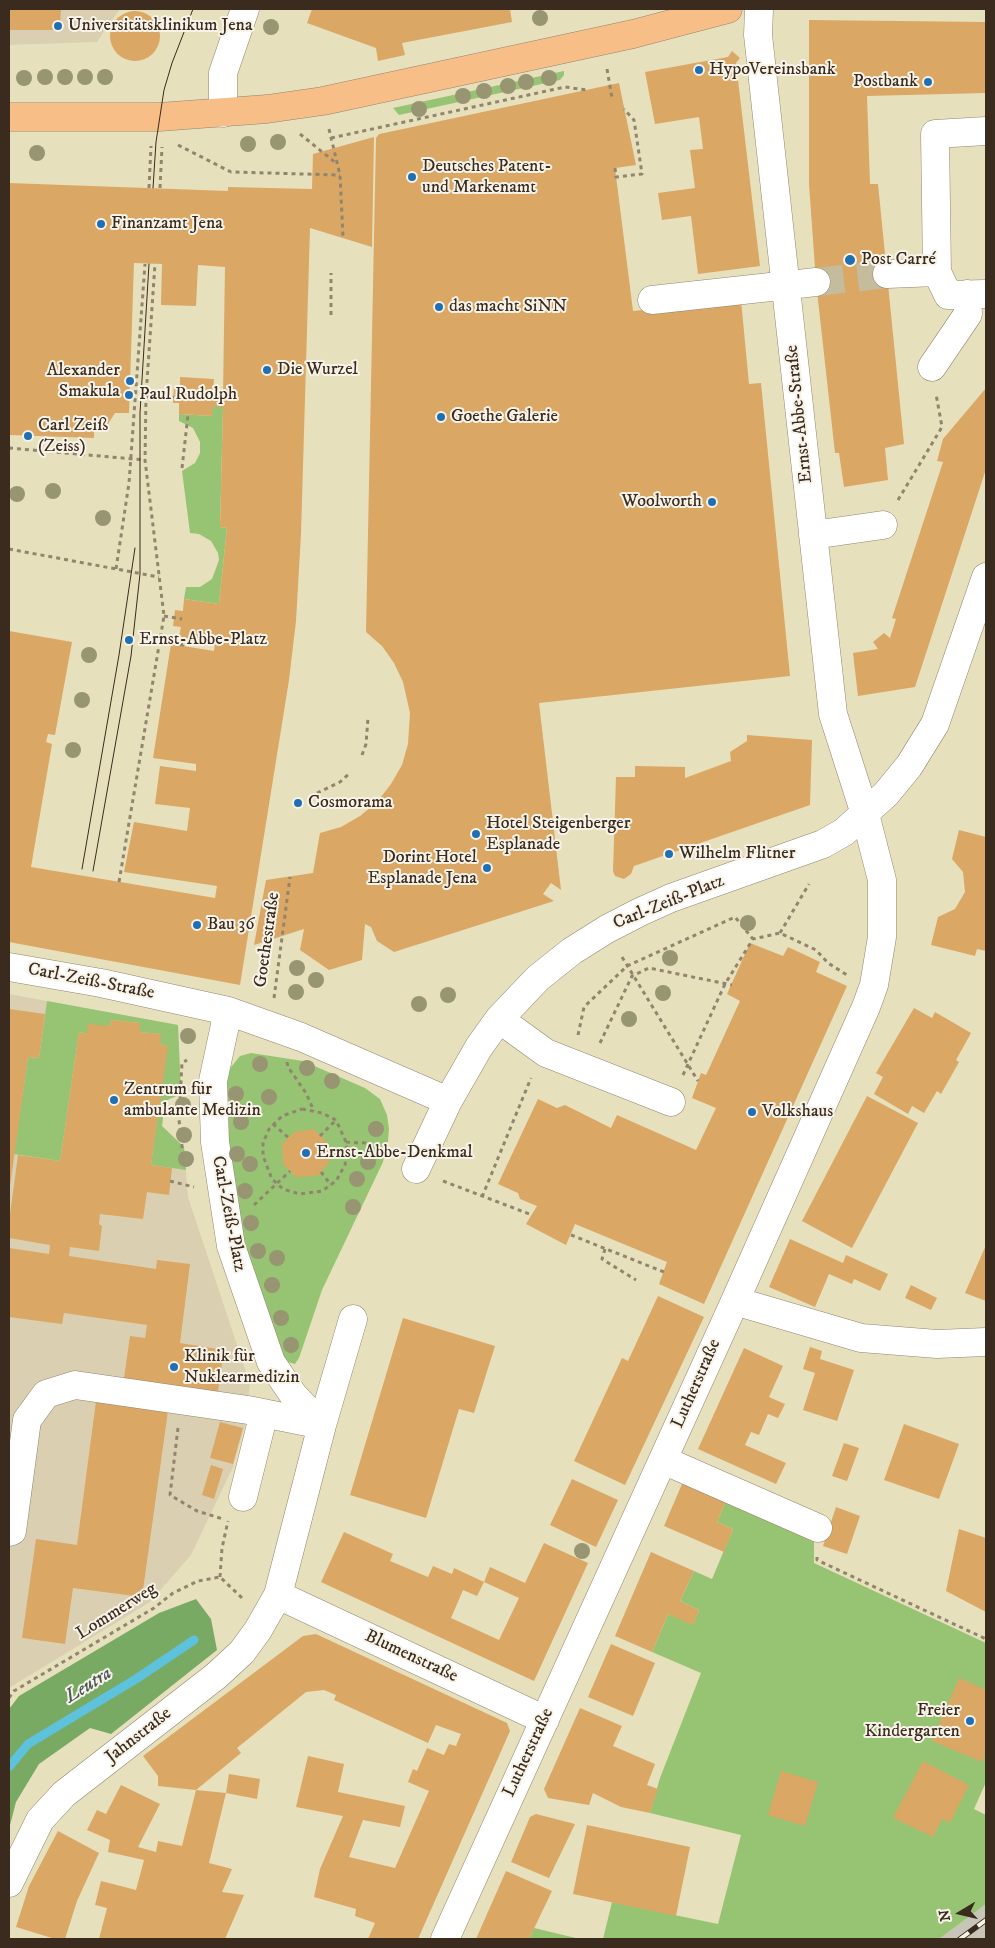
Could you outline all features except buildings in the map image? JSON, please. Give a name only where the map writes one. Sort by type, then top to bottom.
[{"type":"main road","points":[[9,117],[159,117],[267,109],[347,97],[633,34],[728,9]]},
{"type":"street","points":[[223,113],[224,73],[244,9]]},
{"type":"street","name":"Ernst-Abbe-Straße","points":[[759,9],[758,35],[833,714],[866,814]]},
{"type":"street","points":[[932,367],[968,314],[977,294],[948,295],[937,272],[935,134],[986,131]]},
{"type":"street","points":[[887,274],[937,272]]},
{"type":"street","points":[[652,300],[816,282]]},
{"type":"street","points":[[812,535],[884,525]]},
{"type":"street","name":"Carl-Zeiß-Platz","points":[[428,1174],[448,1101],[479,1047],[499,1019],[538,978],[572,951],[606,928],[671,898],[824,844],[844,832],[866,814],[909,766],[935,724],[986,577]]},
{"type":"street","name":"Lutherstraße","points":[[445,1939],[735,1301],[866,1007],[874,985],[882,937],[882,880],[866,814]]},
{"type":"street","name":"Carl-Zeiß-Straße","points":[[9,967],[173,998],[228,1011]]},
{"type":"street","points":[[228,1011],[301,1037],[448,1101]]},
{"type":"street","name":"Carl-Zeiß-Platz","points":[[228,1011],[213,1081],[215,1142],[231,1246],[271,1362],[294,1396],[322,1425]]},
{"type":"street","points":[[499,1019],[546,1053],[671,1102]]},
{"type":"street","points":[[735,1301],[861,1338],[937,1344],[986,1342]]},
{"type":"street","points":[[278,1595],[322,1425],[353,1319]]},
{"type":"street","points":[[9,1532],[12,1531],[27,1420],[46,1394],[75,1385],[264,1413],[322,1425]]},
{"type":"street","points":[[242,1497],[264,1413]]},
{"type":"street","points":[[663,1460],[818,1528]]},
{"type":"street","name":"Blumenstraße","points":[[278,1595],[545,1720]]},
{"type":"street","name":"Jahnstraße","points":[[9,1883],[40,1820],[64,1794],[216,1676],[242,1652],[258,1630],[278,1595]]},
{"type":"path","points":[[606,66],[612,98]]},
{"type":"path","points":[[331,138],[565,88],[587,90]]},
{"type":"path","points":[[615,168],[616,178],[642,174],[634,120],[624,110]]},
{"type":"path","points":[[327,119],[340,175],[343,237]]},
{"type":"path","points":[[149,188],[151,142]]},
{"type":"path","points":[[160,188],[162,142]]},
{"type":"path","points":[[171,142],[231,172],[340,175]]},
{"type":"path","points":[[311,143],[337,164]]},
{"type":"path","points":[[116,570],[129,483],[145,264]]},
{"type":"path","points":[[119,882],[164,616],[145,460],[146,396],[155,264]]},
{"type":"path","points":[[331,273],[331,315]]},
{"type":"path","points":[[884,525],[942,427],[932,367]]},
{"type":"path","points":[[146,396],[180,398]]},
{"type":"path","points":[[182,468],[188,415]]},
{"type":"path","points":[[9,448],[145,460]]},
{"type":"path","points":[[9,548],[159,577]]},
{"type":"path","points":[[164,616],[182,619]]},
{"type":"path","points":[[164,641],[183,644],[184,638]]},
{"type":"path","points":[[362,755],[366,744],[368,718]]},
{"type":"path","points":[[317,793],[340,782],[350,773]]},
{"type":"path","name":"Goethestraße","points":[[273,1006],[290,877]]},
{"type":"path","points":[[780,933],[808,884]]},
{"type":"path","points":[[579,1066],[584,1007],[627,966],[735,917],[753,939]]},
{"type":"path","points":[[688,1065],[726,984],[753,939],[780,933],[816,950],[828,963],[854,979]]},
{"type":"path","points":[[622,956],[632,976],[698,1080]]},
{"type":"path","points":[[579,1066],[632,976],[649,968],[732,985]]},
{"type":"path","points":[[482,1198],[530,1080],[546,1053]]},
{"type":"path","points":[[287,1059],[288,1068],[306,1093],[314,1112]]},
{"type":"path","points":[[302,1110],[336,1120],[346,1142],[345,1165],[331,1185],[315,1193],[300,1194],[284,1189],[266,1170],[262,1156],[263,1143],[273,1124],[282,1116],[302,1110]]},
{"type":"path","points":[[320,1136],[336,1120]]},
{"type":"path","points":[[273,1124],[289,1138]]},
{"type":"path","points":[[346,1142],[364,1143],[482,1198],[532,1215]]},
{"type":"path","points":[[278,1184],[290,1171]]},
{"type":"path","points":[[321,1172],[331,1185]]},
{"type":"path","points":[[571,1235],[664,1272]]},
{"type":"path","points":[[606,1249],[602,1260],[620,1268],[636,1280]]},
{"type":"path","points":[[182,1400],[170,1495],[196,1511],[228,1521]]},
{"type":"path","points":[[242,1497],[228,1521],[222,1548],[220,1577],[242,1598]]},
{"type":"path","points":[[818,1528],[817,1560],[986,1639]]},
{"type":"path","name":"Lommerweg","points":[[9,1698],[14,1691],[154,1608],[173,1592],[198,1581],[220,1577]]},
{"type":"shaded area","name":"Universitätsklinikum Jena","points":[[9,9],[122,9],[119,10],[97,42],[9,45]]},
{"type":"shaded area","points":[[9,994],[178,1025],[181,1094],[165,1101],[162,1126],[184,1147],[188,1197],[250,1384],[245,1425],[233,1467],[191,1555],[150,1602],[9,1688]]},
{"type":"shaded area","points":[[986,1904],[986,1939],[939,1939]]},
{"type":"green space","points":[[564,71],[564,75],[560,80],[399,115],[393,108]]},
{"type":"green space","points":[[212,407],[223,407],[220,527],[227,528],[219,604],[184,599],[186,587],[200,587],[212,579],[219,560],[218,553],[211,541],[199,534],[190,533],[182,471],[195,463],[200,453],[200,442],[193,428],[179,421],[179,414],[212,416]]},
{"type":"green space","points":[[47,1001],[178,1025],[181,1094],[165,1101],[162,1126],[184,1147],[186,1170],[151,1165],[167,1046],[160,1044],[160,1034],[140,1032],[140,1023],[111,1020],[110,1026],[87,1034],[79,1032],[60,1161],[14,1154],[28,1057],[39,1058]]},
{"type":"green space","points":[[251,1053],[303,1061],[365,1088],[380,1099],[387,1115],[389,1129],[383,1162],[322,1290],[299,1358],[295,1364],[284,1361],[253,1277],[232,1184],[225,1085],[231,1067],[240,1056]]},
{"type":"green space","points":[[728,1496],[814,1530],[814,1563],[986,1643],[986,1782],[974,1809],[986,1815],[986,1904],[939,1939],[603,1939],[612,1902],[718,1924],[741,1835],[650,1813],[660,1778],[701,1673],[652,1652],[668,1614],[693,1624],[699,1610],[680,1601],[694,1571],[712,1579],[733,1529],[717,1522]]},
{"type":"green space","points":[[196,1599],[211,1619],[217,1650],[111,1734],[90,1728],[39,1764],[16,1802],[9,1829],[9,1709],[19,1696],[159,1613]]},
{"type":"green space","points":[[534,1928],[580,1939],[529,1939]]},
{"type":"waterway","name":"Leutra","points":[[9,1767],[28,1744],[136,1679],[194,1640]]},
{"type":"tunnel","points":[[816,282],[887,274]]},
{"type":"tram line","points":[[153,188],[156,142],[164,90],[172,63],[193,9]]},
{"type":"tram line","points":[[93,871],[131,656],[140,574],[140,413],[149,264]]},
{"type":"tram line","points":[[82,869],[119,655],[135,548]]},
{"type":"railway","points":[[960,1939],[986,1920]]},
{"type":"place","name":"Universitätsklinikum Jena","points":[[58,26]]},
{"type":"place","name":"HypoVereinsbank","points":[[699,70]]},
{"type":"place","name":"Postbank","points":[[928,82]]},
{"type":"place","name":"Deutsches Patent- und Markenamt","points":[[412,177]]},
{"type":"place","name":"Finanzamt Jena","points":[[101,224]]},
{"type":"place","name":"Post Carré","points":[[850,260]]},
{"type":"place","name":"das macht SiNN","points":[[439,307]]},
{"type":"place","name":"Die Wurzel","points":[[267,370]]},
{"type":"place","name":"Alexander Smakula","points":[[130,381]]},
{"type":"place","name":"Paul Rudolph","points":[[129,395]]},
{"type":"place","name":"Goethe Galerie","points":[[441,417]]},
{"type":"place","name":"Carl Zeiß (Zeiss)","points":[[28,436]]},
{"type":"place","name":"Woolworth","points":[[712,502]]},
{"type":"place","name":"Ernst-Abbe-Platz","points":[[129,640]]},
{"type":"place","name":"Cosmorama","points":[[298,803]]},
{"type":"place","name":"Hotel Steigenberger Esplanade","points":[[476,834]]},
{"type":"place","name":"Wilhelm Flitner","points":[[669,854]]},
{"type":"place","name":"Dorint Hotel Esplanade Jena","points":[[487,868]]},
{"type":"place","name":"Bau 36","points":[[197,925]]},
{"type":"place","name":"Zentrum für ambulante Medizin","points":[[114,1100]]},
{"type":"place","name":"Volkshaus","points":[[752,1112]]},
{"type":"place","name":"Ernst-Abbe-Denkmal","points":[[306,1153]]},
{"type":"place","name":"Klinik für Nuklearmedizin","points":[[174,1367]]},
{"type":"place","name":"Freier Kindergarten","points":[[970,1721]]}]
